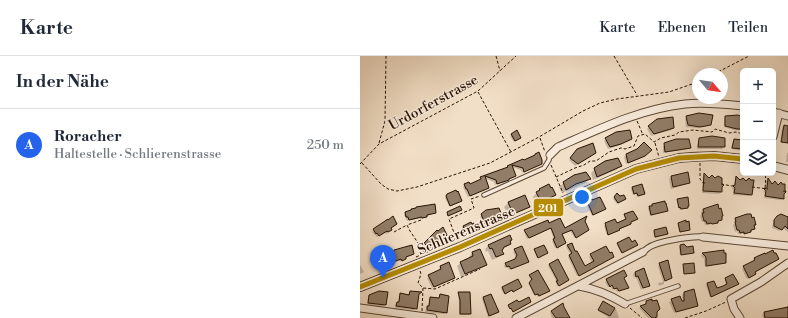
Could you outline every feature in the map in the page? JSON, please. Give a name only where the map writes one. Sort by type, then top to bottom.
[{"type":"street","points":[[547,153],[623,119],[654,110],[686,104],[717,103],[740,106]]},
{"type":"street","points":[[776,113],[788,116]]},
{"type":"street","name":"Schlierenstrasse","points":[[360,287],[418,265],[636,169],[679,158],[714,156],[740,159]]},
{"type":"street","points":[[776,167],[788,170]]},
{"type":"street","points":[[516,318],[579,286],[648,248],[663,243],[686,238],[703,237],[788,246]]},
{"type":"street","points":[[740,318],[734,309],[731,299],[788,263]]},
{"type":"street","points":[[579,286],[604,292],[625,304]]},
{"type":"street","points":[[360,308],[386,315],[421,316],[433,318]]},
{"type":"lane","points":[[484,195],[544,168],[548,160],[547,153]]},
{"type":"lane","points":[[625,304],[678,286]]},
{"type":"path","points":[[379,144],[385,122],[386,56]]},
{"type":"path","points":[[496,56],[500,71]]},
{"type":"path","name":"Urdorferstrasse","points":[[360,164],[379,144],[478,91],[516,56]]},
{"type":"path","points":[[614,56],[637,95]]},
{"type":"path","points":[[726,68],[749,56]]},
{"type":"path","points":[[362,162],[381,184],[388,189],[397,191],[418,187],[490,163],[512,153],[583,111],[600,103],[637,95],[669,92],[692,84]]},
{"type":"path","points":[[478,91],[512,153]]},
{"type":"path","points":[[634,115],[642,135]]},
{"type":"path","points":[[654,142],[661,138],[675,135],[678,132],[693,130],[712,132],[715,129],[729,133],[740,133]]},
{"type":"path","points":[[556,178],[575,168],[584,166],[590,161],[596,161],[609,152],[621,148],[625,150],[634,146],[638,136],[645,134],[654,142],[660,157]]},
{"type":"path","points":[[539,137],[547,153]]},
{"type":"path","points":[[700,156],[700,179],[703,183],[705,183]]},
{"type":"path","points":[[551,164],[561,190]]},
{"type":"path","points":[[765,176],[767,180],[765,188]]},
{"type":"path","points":[[721,184],[732,186],[736,185]]},
{"type":"path","points":[[752,187],[768,189]]},
{"type":"path","points":[[783,190],[788,192]]},
{"type":"path","points":[[460,247],[449,219],[474,208],[472,199],[484,195]]},
{"type":"path","points":[[394,232],[421,220]]},
{"type":"path","points":[[408,225],[410,231],[425,253]]},
{"type":"path","points":[[418,265],[421,274],[418,282],[423,288],[421,316]]},
{"type":"path","points":[[423,288],[435,289],[480,269]]},
{"type":"path","points":[[685,318],[706,311],[731,299]]},
{"type":"path","points":[[625,304],[642,318]]},
{"type":"building","points":[[699,113],[713,115],[711,125],[700,127],[688,125],[686,116]]},
{"type":"building","points":[[725,116],[740,116],[740,129],[725,126]]},
{"type":"building","points":[[673,117],[674,128],[654,134],[648,126],[657,119]]},
{"type":"building","points":[[784,125],[788,126],[788,143],[781,142]]},
{"type":"building","points":[[517,130],[521,138],[515,141],[511,134]]},
{"type":"building","points":[[630,130],[632,139],[621,144],[610,147],[605,138],[616,132]]},
{"type":"building","points":[[712,136],[725,138],[725,147],[698,147],[699,138]]},
{"type":"building","points":[[676,139],[689,139],[691,148],[665,152],[664,143]]},
{"type":"building","points":[[734,139],[740,140],[740,149],[732,148]]},
{"type":"building","points":[[644,142],[652,150],[645,156],[628,163],[626,154],[637,149]]},
{"type":"building","points":[[593,143],[596,153],[578,164],[570,158],[577,149]]},
{"type":"building","points":[[539,152],[542,164],[524,172],[523,168],[512,165],[516,176],[509,180],[497,184],[496,180],[485,176],[489,188],[470,196],[466,189],[464,184],[469,182],[470,184],[481,179],[480,177],[508,167],[507,166],[523,159],[524,160]]},
{"type":"building","points":[[618,158],[622,166],[597,177],[594,168],[605,161]]},
{"type":"building","points":[[586,172],[591,179],[576,184],[566,190],[563,182],[574,175]]},
{"type":"building","points":[[688,172],[690,183],[673,187],[671,176]]},
{"type":"building","points":[[704,173],[709,178],[712,175],[715,178],[718,176],[722,178],[722,184],[724,185],[722,187],[722,192],[703,191]]},
{"type":"building","points":[[736,176],[740,180],[743,178],[746,181],[749,178],[754,180],[752,195],[734,193],[735,188],[733,186],[735,185]]},
{"type":"building","points":[[768,178],[772,184],[775,181],[778,185],[781,182],[782,184],[785,184],[786,192],[784,194],[784,199],[765,196],[766,191],[764,189],[767,188]]},
{"type":"building","points":[[549,184],[556,195],[541,202],[536,192]]},
{"type":"building","points":[[642,184],[645,194],[638,196],[637,193],[634,194],[632,187]]},
{"type":"building","points":[[456,190],[457,192],[458,191],[462,201],[450,206],[446,196],[447,194]]},
{"type":"building","points":[[617,193],[620,196],[624,195],[626,199],[618,203],[614,197]]},
{"type":"building","points":[[525,195],[530,207],[513,214],[508,202]]},
{"type":"building","points":[[600,197],[606,209],[593,215],[587,201]]},
{"type":"building","points":[[688,197],[688,208],[679,208],[677,199]]},
{"type":"building","points":[[665,201],[668,211],[651,215],[649,206]]},
{"type":"building","points":[[435,204],[436,213],[427,215],[427,217],[409,220],[408,217],[406,217],[405,212],[411,209]]},
{"type":"building","points":[[718,204],[719,209],[721,208],[723,216],[722,220],[718,221],[718,223],[707,224],[706,221],[704,221],[702,213],[704,213],[703,209]]},
{"type":"building","points":[[460,206],[462,210],[448,216],[447,212]]},
{"type":"building","points":[[499,208],[503,218],[486,226],[481,214],[486,210]]},
{"type":"building","points":[[633,211],[638,219],[619,229],[620,230],[608,235],[605,223],[615,219],[617,223],[626,219],[624,214]]},
{"type":"building","points":[[751,214],[752,218],[754,217],[756,225],[754,225],[755,229],[744,234],[744,232],[740,233],[739,230],[737,230],[735,218]]},
{"type":"building","points":[[781,214],[788,217],[788,229],[785,226],[782,230],[774,226],[774,220]]},
{"type":"building","points":[[393,216],[397,224],[391,228],[392,230],[379,236],[377,233],[376,234],[373,229]]},
{"type":"building","points":[[587,216],[585,221],[589,230],[576,238],[572,230],[562,234],[566,243],[557,248],[553,239],[555,238],[551,228],[529,238],[524,230],[548,220],[549,223],[560,218],[565,228]]},
{"type":"building","points":[[686,220],[686,222],[689,221],[690,230],[680,232],[678,223]]},
{"type":"building","points":[[471,222],[472,224],[474,223],[477,229],[466,234],[463,226]]},
{"type":"building","points":[[443,227],[447,235],[438,245],[437,244],[431,248],[429,246],[428,247],[424,243],[437,230],[438,231]]},
{"type":"building","points":[[666,227],[668,234],[655,237],[654,230]]},
{"type":"building","points":[[510,235],[512,240],[510,241],[511,244],[504,247],[502,251],[504,254],[496,257],[492,248],[490,249],[488,245]]},
{"type":"building","points":[[629,237],[632,242],[635,240],[638,245],[622,253],[617,243]]},
{"type":"building","points":[[572,243],[575,251],[577,251],[585,266],[594,261],[590,254],[606,246],[610,253],[612,252],[614,257],[579,276],[569,255],[572,253],[567,245]]},
{"type":"building","points":[[684,244],[687,247],[693,246],[694,253],[681,255],[680,245]]},
{"type":"building","points":[[412,245],[414,254],[406,257],[406,259],[402,261],[401,259],[388,264],[387,261],[386,262],[384,257],[394,250]]},
{"type":"building","points":[[544,245],[548,253],[538,258],[534,249]]},
{"type":"building","points":[[522,246],[529,262],[511,269],[509,266],[507,267],[505,263],[515,259],[517,255],[514,249]]},
{"type":"building","points":[[480,249],[487,265],[465,274],[460,262],[473,256],[472,252]]},
{"type":"building","points":[[724,250],[724,253],[726,253],[726,263],[706,266],[706,257],[702,253]]},
{"type":"building","points":[[773,250],[779,259],[755,272],[756,274],[749,278],[743,266],[755,260],[754,258]]},
{"type":"building","points":[[558,259],[569,280],[559,286],[549,264]]},
{"type":"building","points":[[668,260],[672,278],[665,281],[659,263]]},
{"type":"building","points":[[449,262],[455,278],[434,287],[428,275],[441,269],[440,266]]},
{"type":"building","points":[[694,263],[695,273],[684,274],[683,264]]},
{"type":"building","points":[[644,268],[650,286],[643,288],[638,276],[636,277],[635,272]]},
{"type":"building","points":[[538,270],[550,291],[539,296],[538,294],[535,295],[529,283],[532,279],[529,275]]},
{"type":"building","points":[[624,270],[627,276],[624,278],[629,288],[619,291],[617,288],[614,289],[612,285],[610,287],[606,279]]},
{"type":"building","points":[[733,274],[739,284],[711,297],[707,283],[714,281],[717,288],[723,286],[727,284],[725,278]]},
{"type":"building","points":[[518,279],[522,287],[505,294],[502,287]]},
{"type":"building","points":[[694,289],[698,306],[676,312],[671,299],[680,296],[682,301],[684,301],[684,292]]},
{"type":"building","points":[[379,291],[388,292],[386,305],[368,303],[369,295]]},
{"type":"building","points":[[410,291],[422,292],[419,294],[417,309],[396,306],[397,302],[399,302],[400,293],[409,295]]},
{"type":"building","points":[[458,292],[470,292],[471,314],[460,314],[460,300]]},
{"type":"building","points":[[440,294],[449,296],[447,313],[427,310],[430,297],[439,298]]},
{"type":"building","points":[[491,294],[499,312],[489,316],[483,297]]},
{"type":"building","points":[[529,297],[531,302],[513,312],[508,305],[517,300],[519,302]]},
{"type":"building","points":[[652,299],[652,301],[657,300],[660,309],[657,312],[657,317],[654,318],[652,318],[640,306],[646,304],[646,301]]},
{"type":"building","points":[[603,301],[615,308],[610,316],[598,310]]},
{"type":"building","points":[[563,303],[570,318],[556,318],[551,311]]},
{"type":"building","points":[[788,307],[788,318],[765,318],[764,312]]},
{"type":"transit line","name":"201","points":[[360,287],[460,247],[636,169],[679,158],[714,156],[740,159]]},
{"type":"place","name":"Roracher","points":[[383,278]]}]
